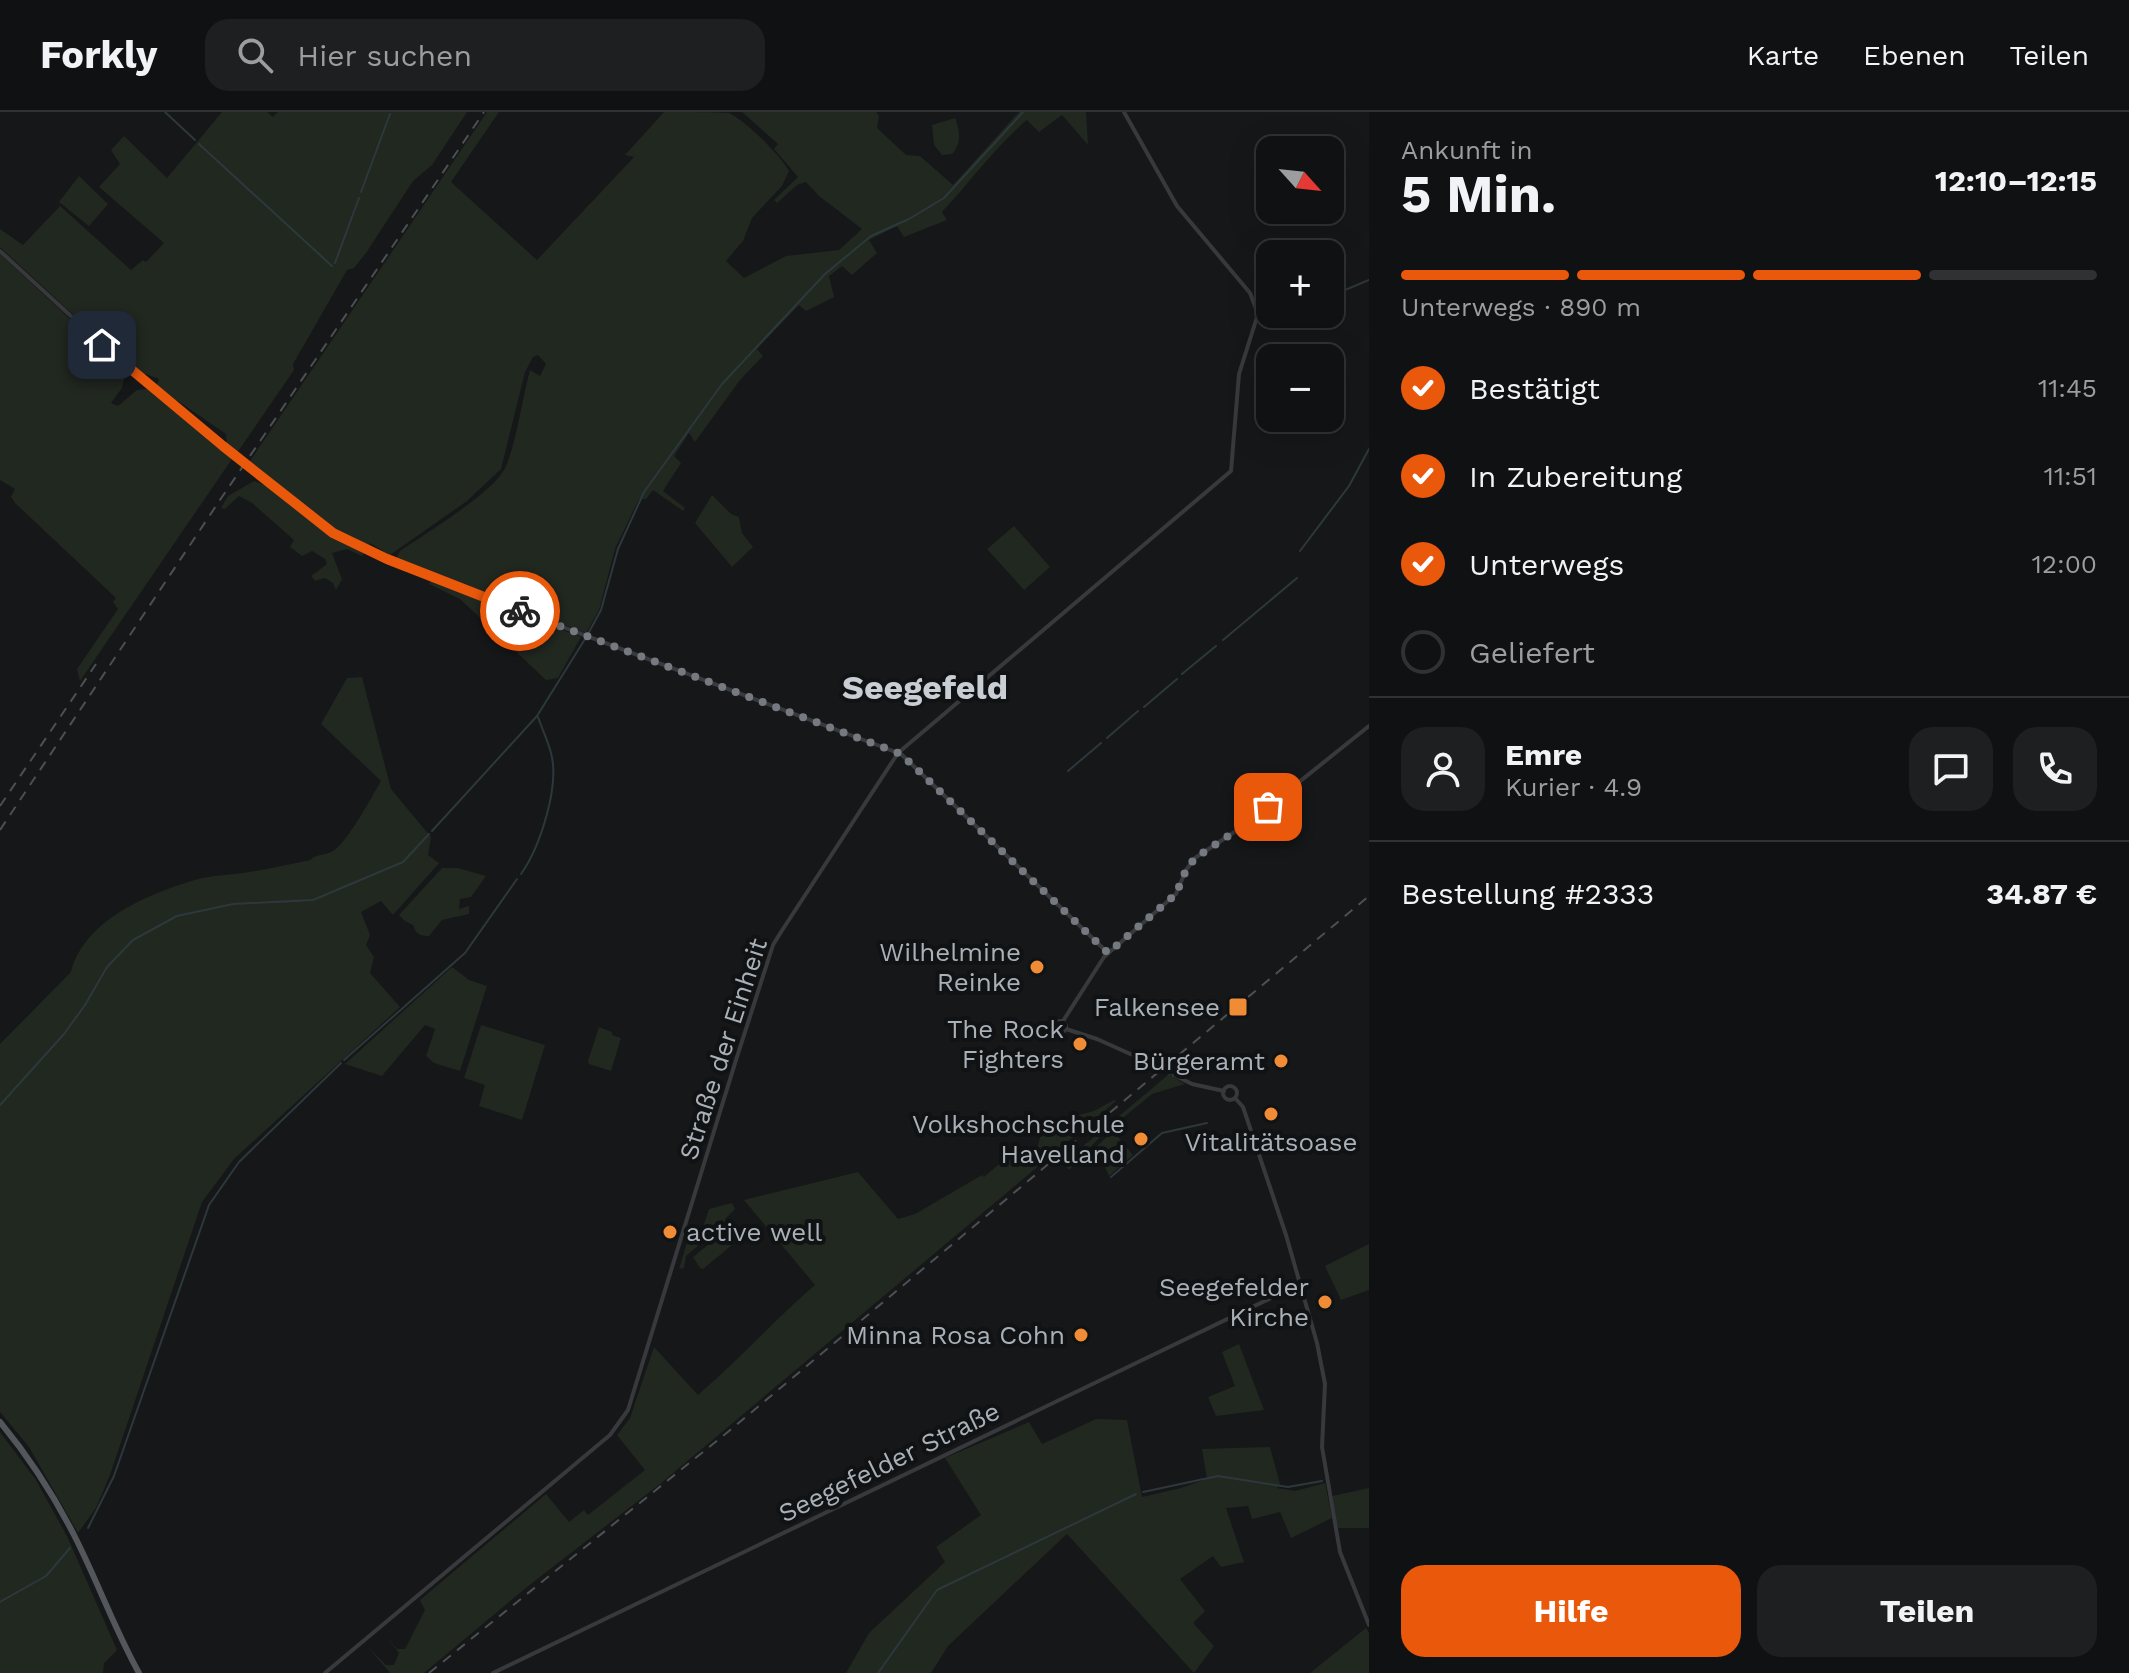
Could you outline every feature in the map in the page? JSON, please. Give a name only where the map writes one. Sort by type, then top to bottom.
[{"type":"main road","points":[[0,1422],[30,1461],[61,1510],[139,1673]]},
{"type":"street","name":"Straße der Einheit","points":[[325,1673],[610,1435],[625,1416],[773,945],[898,753],[1228,475],[1233,467],[1239,374],[1258,314],[1250,293],[1177,206],[1124,112]]},
{"type":"street","points":[[0,251],[132,372],[317,521],[355,545],[483,597],[898,753],[927,777],[1108,953]]},
{"type":"street","points":[[1157,1066],[1097,1039],[1066,1029],[1059,1033],[1054,1029],[1056,1022],[1063,1021],[1108,953],[1170,900],[1195,858],[1248,823],[1369,726]]},
{"type":"street","points":[[1063,1021],[1066,1029]]},
{"type":"street","points":[[1174,1075],[1192,1084],[1224,1091]]},
{"type":"street","points":[[1224,1091],[1229,1086],[1235,1088],[1235,1098]]},
{"type":"street","points":[[1224,1091],[1227,1099],[1235,1098]]},
{"type":"street","points":[[1235,1098],[1243,1107],[1300,1284],[1323,1368],[1322,1447],[1340,1552],[1369,1625]]},
{"type":"street","name":"Seegefelder Straße","points":[[493,1673],[1300,1284]]},
{"type":"shaded area","points":[[222,112],[267,112],[273,117],[278,112],[467,112],[432,165],[413,181],[366,253],[354,268],[347,270],[293,364],[294,370],[237,453],[227,446],[226,434],[169,398],[156,387],[159,379],[146,374],[142,376],[131,368],[0,247],[0,229],[23,245],[60,206],[131,270],[143,260],[146,262],[164,243],[99,187],[120,164],[111,150],[124,136],[167,178]]},
{"type":"shaded area","points":[[487,112],[499,112],[451,182],[537,260],[634,157],[625,155],[664,112],[729,113],[736,117],[762,139],[789,171],[782,186],[752,218],[743,241],[726,261],[744,278],[786,256],[839,250],[862,229],[806,182],[797,185],[777,203],[774,200],[798,177],[774,149],[778,144],[742,112],[876,112],[879,116],[877,128],[906,155],[920,156],[953,185],[1019,112],[1086,112],[1088,145],[1062,115],[1039,132],[1027,120],[942,212],[947,220],[904,237],[897,226],[869,240],[877,253],[852,275],[842,266],[829,276],[834,297],[806,311],[799,305],[757,349],[763,356],[740,380],[695,442],[689,433],[674,456],[681,463],[663,491],[685,508],[683,511],[653,490],[646,499],[639,499],[615,549],[599,610],[586,633],[399,561],[397,557],[400,551],[459,512],[488,488],[506,466],[530,370],[540,376],[546,364],[538,355],[533,357],[525,372],[501,469],[467,501],[390,555],[370,543],[369,547],[332,528],[250,461]]},
{"type":"shaded area","points":[[955,118],[959,141],[952,154],[942,155],[934,145],[932,125]]},
{"type":"shaded area","points":[[79,176],[108,204],[89,226],[59,202]]},
{"type":"shaded area","points":[[0,254],[126,371],[122,388],[111,403],[118,406],[137,390],[147,389],[232,459],[80,681],[77,669],[118,609],[113,602],[116,598],[15,503],[11,497],[15,489],[0,480]]},
{"type":"shaded area","points":[[254,481],[267,486],[331,535],[364,553],[362,556],[347,549],[332,553],[342,579],[336,590],[333,583],[325,578],[315,581],[311,576],[327,564],[325,559],[312,551],[302,556],[290,547],[294,540],[252,503],[239,496],[225,509],[221,508],[228,496]]},
{"type":"shaded area","points":[[712,495],[731,514],[739,517],[742,533],[753,547],[732,567],[695,523]]},
{"type":"shaded area","points":[[1014,526],[1050,567],[1024,590],[987,549]]},
{"type":"shaded area","points":[[431,580],[581,637],[558,678],[546,680],[460,599],[429,584]]},
{"type":"shaded area","points":[[362,677],[391,789],[431,837],[428,855],[439,863],[393,915],[381,901],[361,912],[370,935],[366,945],[374,957],[370,973],[400,1007],[234,1159],[202,1202],[110,1475],[96,1508],[78,1533],[29,1447],[0,1412],[0,1044],[71,972],[89,938],[120,912],[158,893],[195,880],[310,860],[339,846],[381,781],[321,724],[347,678]]},
{"type":"shaded area","points":[[442,868],[458,868],[486,876],[471,897],[460,899],[459,909],[469,906],[469,914],[442,920],[429,936],[421,935],[399,915]]},
{"type":"shaded area","points":[[452,967],[469,980],[487,986],[460,1071],[434,1063],[426,1056],[435,1029],[425,1025],[382,1076],[345,1064]]},
{"type":"shaded area","points":[[481,1025],[545,1045],[522,1120],[479,1106],[485,1085],[464,1078]]},
{"type":"shaded area","points":[[599,1027],[621,1038],[611,1071],[588,1061]]},
{"type":"shaded area","points":[[1193,1054],[1171,1076],[1185,1084],[1152,1094],[1100,1137],[1069,1170],[1063,1163]]},
{"type":"shaded area","points":[[1114,1100],[660,1484],[527,1587],[424,1673],[390,1673],[367,1646],[386,1665],[394,1665],[399,1653],[383,1633],[397,1649],[405,1649],[425,1610],[420,1600],[546,1494],[569,1522],[584,1510],[588,1515],[645,1470],[617,1435],[630,1418],[654,1347],[698,1395],[815,1285],[744,1200],[858,1172],[898,1219],[915,1214],[982,1175],[984,1177],[1005,1159],[1007,1161],[1033,1151],[1049,1123],[1094,1111]]},
{"type":"shaded area","points":[[1113,1131],[1133,1155],[1109,1176],[1096,1147]]},
{"type":"shaded area","points":[[732,1203],[735,1209],[725,1219],[726,1225],[717,1229],[712,1227],[705,1233],[707,1238],[686,1256],[684,1268],[679,1269],[688,1239],[699,1239],[709,1209]]},
{"type":"shaded area","points":[[729,1228],[738,1238],[737,1241],[703,1269],[700,1268],[693,1257]]},
{"type":"shaded area","points":[[1369,1244],[1369,1290],[1341,1300],[1325,1266]]},
{"type":"shaded area","points":[[1239,1344],[1264,1410],[1216,1416],[1208,1397],[1235,1386],[1222,1352]]},
{"type":"shaded area","points":[[1096,1419],[1127,1420],[1142,1497],[1207,1479],[1202,1449],[1270,1447],[1280,1484],[1277,1488],[1295,1491],[1325,1483],[1332,1518],[1291,1538],[1280,1512],[1252,1519],[1248,1506],[1226,1508],[1244,1562],[1221,1567],[1213,1556],[1180,1579],[1205,1611],[1193,1623],[1214,1646],[1194,1673],[1067,1534],[948,1646],[931,1673],[846,1673],[869,1633],[945,1562],[936,1547],[981,1515],[945,1458],[1029,1422],[1042,1444]]},
{"type":"shaded area","points":[[0,1432],[36,1480],[67,1536],[117,1650],[104,1663],[103,1673],[0,1673]]},
{"type":"shaded area","points":[[1369,1488],[1369,1528],[1337,1528],[1332,1496]]},
{"type":"shaded area","points":[[1366,1628],[1369,1633],[1369,1673],[1310,1673]]},
{"type":"waterway","points":[[165,112],[195,140]]},
{"type":"waterway","points":[[589,632],[601,610],[618,549],[644,492],[722,384],[825,274],[871,236],[909,219],[944,198],[1023,112]]},
{"type":"waterway","points":[[361,192],[390,114]]},
{"type":"waterway","points":[[199,144],[332,266]]},
{"type":"waterway","points":[[335,263],[359,198]]},
{"type":"waterway","points":[[1344,290],[1369,280]]},
{"type":"waterway","points":[[1300,551],[1349,486],[1369,449]]},
{"type":"waterway","points":[[1223,640],[1297,578]]},
{"type":"waterway","points":[[432,831],[537,716],[585,639]]},
{"type":"waterway","points":[[1182,674],[1216,646]]},
{"type":"waterway","points":[[1144,707],[1177,679]]},
{"type":"waterway","points":[[1107,738],[1138,711]]},
{"type":"waterway","points":[[521,874],[541,833],[553,782],[551,753],[538,717]]},
{"type":"waterway","points":[[1068,771],[1101,743]]},
{"type":"waterway","points":[[0,1105],[64,1034],[107,967],[133,940],[177,916],[233,904],[313,900],[403,862],[429,834]]},
{"type":"waterway","points":[[344,1060],[465,953],[517,879]]},
{"type":"waterway","points":[[88,1528],[114,1476],[209,1205],[239,1162],[341,1063]]},
{"type":"waterway","points":[[1111,1177],[1162,1133],[1207,1123]]},
{"type":"waterway","points":[[1143,1492],[1218,1476],[1288,1487],[1322,1481]]},
{"type":"waterway","points":[[878,1673],[937,1590],[1136,1494]]},
{"type":"waterway","points":[[0,1602],[46,1576],[70,1548]]},
{"type":"tunnel","points":[[1157,1066],[1174,1075]]},
{"type":"railway","points":[[0,830],[484,112]]},
{"type":"railway","points":[[0,806],[96,664]]},
{"type":"railway","points":[[429,1673],[729,1431],[1369,896]]},
{"type":"way so far","points":[[520,611],[901,754],[1108,953],[1176,894],[1195,858],[1268,807]]},
{"type":"place","name":"Wilhelmine Reinke","points":[[1037,967]]},
{"type":"place","name":"Falkensee","points":[[1238,1007]]},
{"type":"place","name":"The Rock Fighters","points":[[1080,1044]]},
{"type":"place","name":"Bürgeramt","points":[[1281,1061]]},
{"type":"place","name":"Vitalitätsoase","points":[[1271,1114]]},
{"type":"place","name":"Volkshochschule Havelland","points":[[1141,1139]]},
{"type":"place","name":"active well","points":[[670,1232]]},
{"type":"place","name":"Seegefelder Kirche","points":[[1325,1302]]},
{"type":"place","name":"Minna Rosa Cohn","points":[[1081,1335]]},
{"type":"district","name":"Seegefeld","points":[[925,687]]},
{"type":"route","points":[[102,345],[141,380],[333,533],[387,559],[520,611]]}]
